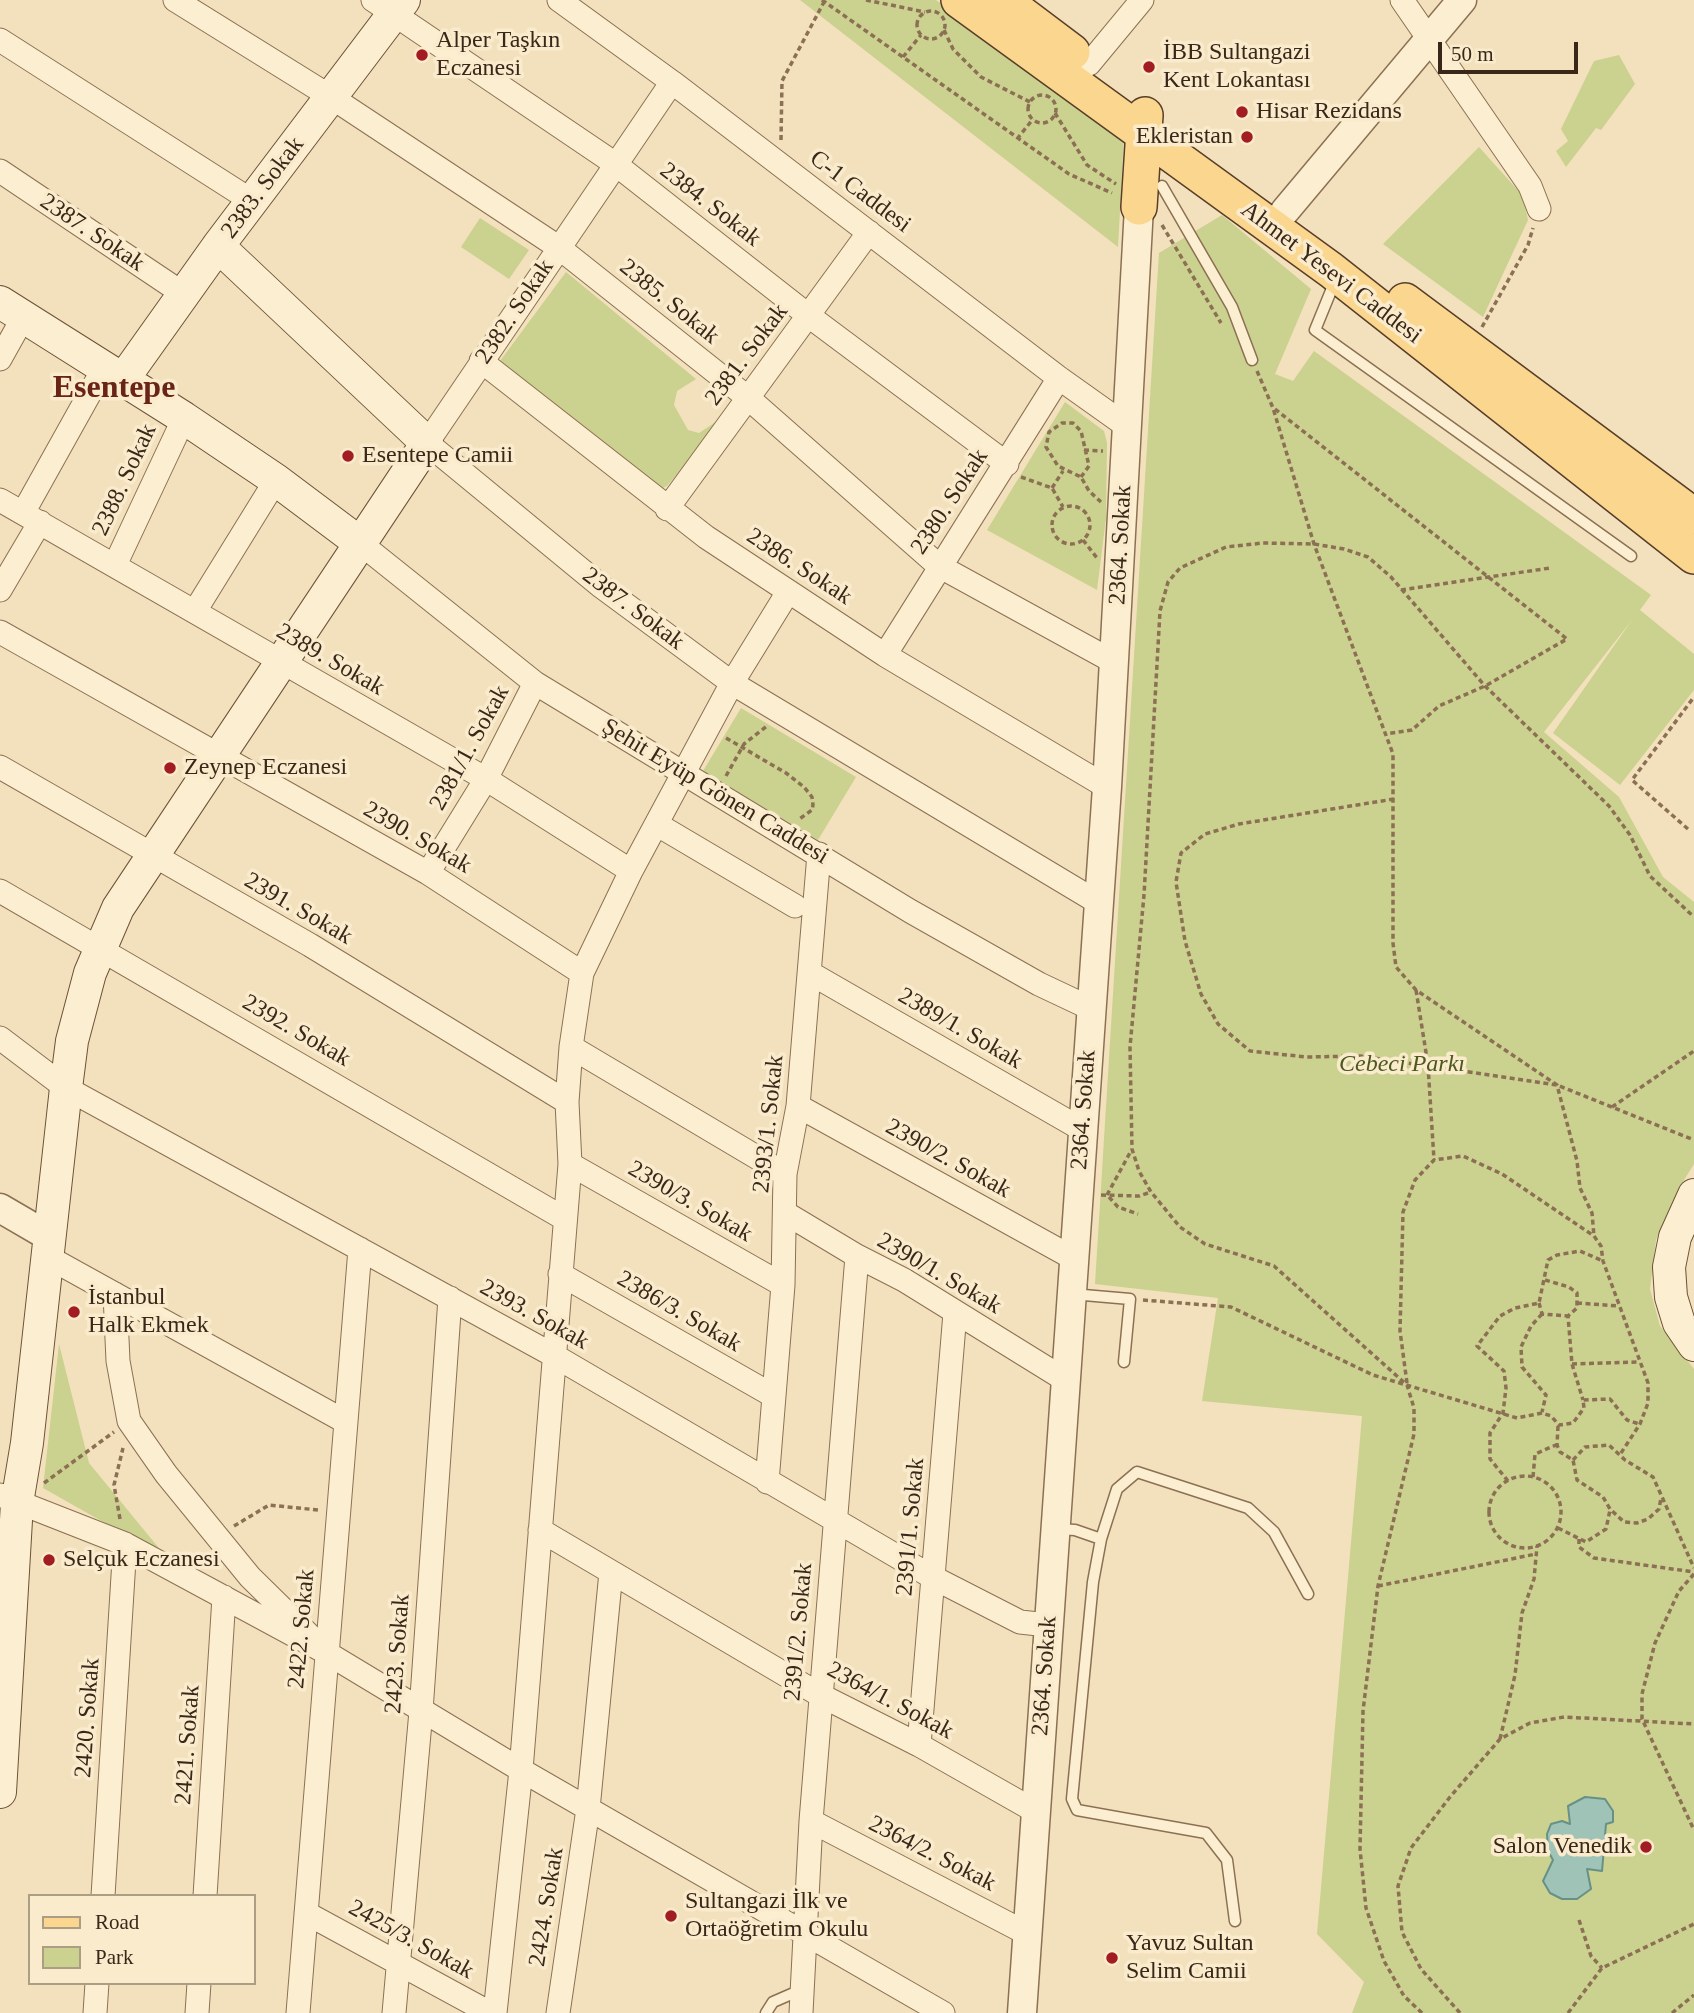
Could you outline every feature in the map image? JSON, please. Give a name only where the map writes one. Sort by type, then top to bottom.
[{"type":"main road","name":"Ahmet Yesevi Caddesi","points":[[1003,0],[1088,64],[1210,181],[1337,275],[1694,556]]},
{"type":"main road","name":"2383. Sokak","points":[[114,372],[185,295],[218,246],[331,97],[391,5]]},
{"type":"main road","name":"Ahmet Yesevi Caddesi","points":[[944,14],[1145,121],[1284,211],[1471,347],[1694,516]]},
{"type":"main road","points":[[1145,121],[1149,198],[1187,176],[1210,181]]},
{"type":"main road","name":"2387. Sokak","points":[[218,246],[427,443]]},
{"type":"main road","points":[[12,309],[184,418],[276,480],[360,543]]},
{"type":"main road","name":"2382. Sokak","points":[[0,1793],[9,1499],[27,1443],[72,1041],[90,973],[118,908],[151,856],[427,443]]},
{"type":"main road","points":[[1694,1195],[1675,1237],[1669,1267],[1671,1297],[1679,1323],[1694,1345]]},
{"type":"main road","points":[[1694,1225],[1684,1250],[1681,1269],[1682,1287],[1694,1315]]},
{"type":"street","name":"2385. Sokak","points":[[175,0],[331,97],[558,247],[747,397],[939,566],[1114,662]]},
{"type":"street","name":"C-1 Caddesi","points":[[559,0],[672,82],[1059,378],[1128,427]]},
{"type":"street","points":[[1088,64],[1142,0]]},
{"type":"street","points":[[1402,0],[1530,186],[1539,209]]},
{"type":"street","points":[[1284,211],[1462,0]]},
{"type":"street","name":"2384. Sokak","points":[[391,5],[614,163],[1005,467]]},
{"type":"street","points":[[0,40],[252,201]]},
{"type":"street","name":"2382. Sokak","points":[[427,443],[614,163],[672,82]]},
{"type":"street","name":"2387. Sokak","points":[[0,171],[185,295]]},
{"type":"street","name":"2364. Sokak","points":[[1022,2013],[1064,1378],[1100,903],[1128,427],[1149,198]]},
{"type":"street","name":"2381. Sokak","points":[[667,509],[869,232]]},
{"type":"street","points":[[0,359],[12,309]]},
{"type":"street","name":"2386. Sokak","points":[[481,361],[667,509],[788,592],[885,655],[1107,787]]},
{"type":"street","points":[[0,590],[32,517],[114,372]]},
{"type":"street","name":"2380. Sokak","points":[[885,655],[1059,378]]},
{"type":"street","name":"2388. Sokak","points":[[115,565],[184,418]]},
{"type":"street","name":"2387. Sokak","points":[[427,443],[602,587],[732,683],[1100,903]]},
{"type":"street","points":[[195,611],[276,480]]},
{"type":"street","name":"2389. Sokak","points":[[0,500],[486,779],[631,871]]},
{"type":"street","name":"Şehit Eyüp Gönen Caddesi","points":[[360,543],[535,682],[910,911],[1039,984],[1092,1009]]},
{"type":"street","points":[[492,2013],[521,1770],[570,1164],[568,1101],[571,1047],[582,973],[631,871],[732,683],[788,592]]},
{"type":"street","name":"2390. Sokak","points":[[0,632],[428,873],[582,973]]},
{"type":"street","name":"2381/1. Sokak","points":[[428,873],[486,779],[535,682]]},
{"type":"street","name":"2391. Sokak","points":[[0,767],[310,945],[568,1101]]},
{"type":"street","points":[[658,825],[795,906]]},
{"type":"street","name":"2393/1. Sokak","points":[[766,1482],[783,1285],[787,1214],[785,1174],[798,1106],[819,854]]},
{"type":"street","name":"2392. Sokak","points":[[0,891],[565,1219]]},
{"type":"street","name":"2389/1. Sokak","points":[[810,973],[1083,1130]]},
{"type":"street","name":"2393. Sokak","points":[[0,1038],[66,1088],[554,1354],[766,1482],[934,1578],[1020,1622],[1048,1625]]},
{"type":"street","points":[[571,1047],[785,1174]]},
{"type":"street","name":"2390/2. Sokak","points":[[798,1106],[1073,1258]]},
{"type":"street","name":"2390/3. Sokak","points":[[570,1164],[783,1285]]},
{"type":"street","points":[[0,1208],[47,1246],[115,1294],[346,1422]]},
{"type":"street","name":"2390/1. Sokak","points":[[787,1214],[856,1256],[904,1280],[1064,1378]]},
{"type":"street","name":"2422. Sokak","points":[[298,2013],[360,1249]]},
{"type":"street","name":"2391/2. Sokak","points":[[801,2013],[820,1695],[856,1256]]},
{"type":"street","name":"2386/3. Sokak","points":[[560,1274],[772,1395]]},
{"type":"street","points":[[115,1294],[118,1361],[129,1421],[166,1474],[250,1577],[327,1653]]},
{"type":"street","name":"2423. Sokak","points":[[394,2013],[396,1961],[421,1711],[450,1298]]},
{"type":"street","name":"2391/1. Sokak","points":[[919,1745],[955,1313]]},
{"type":"street","points":[[9,1499],[125,1544],[327,1653],[521,1770],[943,2013]]},
{"type":"street","name":"2364/1. Sokak","points":[[540,1530],[820,1695],[919,1745],[1035,1811]]},
{"type":"street","name":"2420. Sokak","points":[[103,1894],[125,1544]]},
{"type":"street","name":"2424. Sokak","points":[[558,2013],[588,1809],[611,1573]]},
{"type":"street","name":"2421. Sokak","points":[[205,1894],[224,1597]]},
{"type":"street","name":"2364/2. Sokak","points":[[811,1821],[1028,1934]]},
{"type":"street","name":"2425/3. Sokak","points":[[306,1913],[492,2013]]},
{"type":"street","points":[[95,2013],[97,1985]]},
{"type":"street","points":[[197,2013],[199,1985]]},
{"type":"lane","points":[[1149,198],[1232,307],[1252,360]]},
{"type":"lane","points":[[1337,275],[1315,330],[1631,556]]},
{"type":"lane","points":[[1072,1294],[1130,1299],[1124,1362]]},
{"type":"lane","points":[[1235,1921],[1227,1860],[1206,1833],[1077,1810],[1072,1799],[1093,1582],[1101,1539],[1116,1489],[1137,1472],[1248,1508],[1274,1532],[1308,1594]]},
{"type":"lane","points":[[1055,1528],[1075,1530],[1101,1539]]},
{"type":"lane","points":[[766,2013],[773,2002],[803,1989]]},
{"type":"path","points":[[866,0],[944,14]]},
{"type":"path","points":[[778,163],[782,81],[823,1],[1069,174],[1149,198]]},
{"type":"path","points":[[921,34],[934,39],[944,14]]},
{"type":"path","points":[[902,58],[921,34],[919,21],[944,14]]},
{"type":"path","points":[[944,14],[954,49],[981,77],[1030,102]]},
{"type":"path","points":[[1055,113],[1045,122],[1033,119],[1028,111],[1030,102],[1040,95],[1048,96],[1054,103],[1055,113],[1087,165],[1123,189],[1149,198],[1228,335],[1252,360],[1273,408],[1314,544],[1393,754],[1393,943],[1396,967],[1416,990],[1557,1085],[1694,1140]]},
{"type":"path","points":[[1017,139],[1033,119]]},
{"type":"path","points":[[1471,347],[1528,245],[1539,209]]},
{"type":"path","points":[[1273,408],[1567,639],[1485,686],[1439,706],[1412,730],[1386,734]]},
{"type":"path","points":[[1062,423],[1073,423],[1081,432],[1089,466],[1081,477],[1063,471],[1046,447],[1049,432],[1062,423]]},
{"type":"path","points":[[1005,467],[1052,488],[1063,507]]},
{"type":"path","points":[[1052,488],[1063,471]]},
{"type":"path","points":[[1063,507],[1081,508],[1089,517],[1087,535],[1077,543],[1065,543],[1054,535],[1051,522],[1063,507]]},
{"type":"path","points":[[1407,1385],[1274,1266],[1205,1244],[1180,1227],[1151,1192],[1139,1171],[1132,1149],[1130,1047],[1144,895],[1160,611],[1168,582],[1188,564],[1226,547],[1264,543],[1314,544],[1344,549],[1368,557],[1401,590],[1485,686],[1609,806],[1630,835],[1650,876],[1694,917]]},
{"type":"path","points":[[1401,590],[1550,568]]},
{"type":"path","points":[[1688,829],[1632,780],[1694,697]]},
{"type":"path","points":[[720,795],[727,772],[750,737],[787,716]]},
{"type":"path","points":[[742,748],[786,773],[812,797],[812,810],[799,818],[788,835]]},
{"type":"path","points":[[1394,799],[1239,824],[1205,834],[1181,853],[1176,882],[1185,941],[1201,994],[1218,1024],[1250,1051],[1306,1058],[1360,1056],[1557,1085]]},
{"type":"path","points":[[1416,990],[1428,1065],[1434,1160]]},
{"type":"path","points":[[1612,1107],[1694,1051]]},
{"type":"path","points":[[1557,1085],[1577,1161],[1580,1188],[1592,1213],[1594,1237]]},
{"type":"path","points":[[1107,1195],[1132,1149]]},
{"type":"path","points":[[1422,2013],[1405,1996],[1384,1961],[1366,1908],[1360,1849],[1363,1712],[1378,1586],[1414,1434],[1414,1408],[1407,1385],[1400,1331],[1403,1212],[1415,1180],[1434,1160],[1463,1156],[1502,1174],[1594,1237],[1601,1246],[1603,1261],[1648,1383],[1648,1403],[1640,1424],[1621,1453]]},
{"type":"path","points":[[1107,1195],[1139,1196],[1151,1192]]},
{"type":"path","points":[[1107,1195],[1118,1207],[1139,1214]]},
{"type":"path","points":[[1542,1314],[1539,1303],[1548,1260],[1557,1255],[1580,1251],[1603,1261]]},
{"type":"path","points":[[1542,1314],[1569,1316],[1577,1308],[1577,1293],[1569,1287],[1545,1280]]},
{"type":"path","points":[[1130,1299],[1231,1307],[1373,1375],[1517,1418],[1542,1413],[1551,1416],[1559,1425],[1557,1445],[1560,1452],[1573,1460],[1577,1480],[1603,1497],[1610,1509],[1625,1522],[1637,1523],[1648,1519],[1658,1508],[1662,1496]]},
{"type":"path","points":[[1508,1481],[1490,1459],[1490,1433],[1503,1413],[1506,1388],[1504,1371],[1477,1346],[1500,1316],[1515,1308],[1539,1303]]},
{"type":"path","points":[[1577,1303],[1619,1306]]},
{"type":"path","points":[[1542,1314],[1531,1326],[1521,1347],[1522,1367],[1546,1395],[1542,1413]]},
{"type":"path","points":[[1559,1425],[1573,1423],[1584,1408],[1573,1364],[1569,1316]]},
{"type":"path","points":[[1573,1364],[1640,1362]]},
{"type":"path","points":[[1583,1400],[1611,1399],[1627,1420],[1640,1424]]},
{"type":"path","points":[[9,1499],[129,1421]]},
{"type":"path","points":[[125,1544],[114,1485],[129,1421]]},
{"type":"path","points":[[1573,1460],[1585,1447],[1594,1444],[1609,1445],[1621,1453],[1625,1460],[1653,1477],[1694,1571]]},
{"type":"path","points":[[1533,1477],[1535,1454],[1557,1445]]},
{"type":"path","points":[[1524,1476],[1533,1477],[1548,1483],[1556,1493],[1561,1516],[1558,1528],[1545,1542],[1537,1546],[1512,1546],[1494,1530],[1489,1506],[1494,1494],[1508,1481],[1524,1476]]},
{"type":"path","points":[[217,1537],[270,1505],[339,1512]]},
{"type":"path","points":[[1558,1528],[1586,1542],[1606,1529],[1610,1509]]},
{"type":"path","points":[[1578,1539],[1580,1547],[1594,1558],[1694,1571]]},
{"type":"path","points":[[1500,1739],[1515,1675],[1522,1613],[1534,1579],[1537,1546]]},
{"type":"path","points":[[1378,1586],[1536,1555]]},
{"type":"path","points":[[1694,1571],[1679,1591],[1655,1643],[1642,1694],[1642,1719],[1694,1830]]},
{"type":"path","points":[[1460,2013],[1421,1969],[1402,1932],[1398,1886],[1410,1848],[1500,1739],[1530,1723],[1564,1717],[1642,1719],[1694,1724]]},
{"type":"path","points":[[1579,1920],[1591,1956],[1602,1968]]},
{"type":"path","points":[[1569,2013],[1602,1968],[1694,1924]]},
{"type":"path","points":[[1672,2013],[1694,1995]]},
{"type":"green space","points":[[800,0],[936,0],[1124,136],[1118,247]]},
{"type":"green space","points":[[1619,55],[1635,84],[1601,130],[1596,128],[1566,167],[1556,151],[1568,141],[1561,129],[1594,61]]},
{"type":"green space","points":[[1479,147],[1523,196],[1528,220],[1483,317],[1383,244]]},
{"type":"green space","name":"Cebeci Parkı","points":[[1222,215],[1311,289],[1275,374],[1293,381],[1314,351],[1651,595],[1640,610],[1694,654],[1694,690],[1620,785],[1553,733],[1632,620],[1544,732],[1619,797],[1663,877],[1694,902],[1694,1164],[1679,1188],[1656,1240],[1650,1289],[1660,1326],[1694,1369],[1694,2013],[1352,2013],[1364,1982],[1317,1934],[1362,1416],[1202,1401],[1218,1298],[1095,1284],[1159,253]]},
{"type":"green space","points":[[480,218],[529,250],[509,279],[461,247]]},
{"type":"green space","points":[[566,272],[696,379],[677,391],[674,405],[688,430],[699,433],[720,419],[722,422],[667,486],[658,490],[500,361]]},
{"type":"green space","points":[[1065,402],[1104,431],[1107,443],[1106,518],[1097,590],[987,530]]},
{"type":"green space","points":[[741,708],[856,777],[818,840],[703,771]]},
{"type":"green space","points":[[59,1344],[89,1463],[167,1558],[43,1488]]},
{"type":"water","points":[[1585,1797],[1605,1799],[1613,1811],[1613,1822],[1606,1824],[1602,1871],[1587,1869],[1591,1889],[1577,1899],[1562,1899],[1550,1893],[1543,1881],[1553,1860],[1548,1851],[1547,1834],[1551,1824],[1562,1821],[1570,1824],[1568,1806]]},
{"type":"place","name":"Alper Taşkın Eczanesi","points":[[422,55]]},
{"type":"place","name":"İBB Sultangazi Kent Lokantası","points":[[1149,67]]},
{"type":"place","name":"Hisar Rezidans","points":[[1242,112]]},
{"type":"place","name":"Ekleristan","points":[[1247,137]]},
{"type":"place","name":"Esentepe Camii","points":[[348,456]]},
{"type":"place","name":"Zeynep Eczanesi","points":[[170,768]]},
{"type":"place","name":"İstanbul Halk Ekmek","points":[[74,1312]]},
{"type":"place","name":"Selçuk Eczanesi","points":[[49,1560]]},
{"type":"place","name":"Salon Venedik","points":[[1646,1847]]},
{"type":"place","name":"Sultangazi İlk ve Ortaöğretim Okulu","points":[[671,1916]]},
{"type":"place","name":"Yavuz Sultan Selim Camii","points":[[1112,1958]]},
{"type":"district","name":"Esentepe","points":[[114,389]]}]
